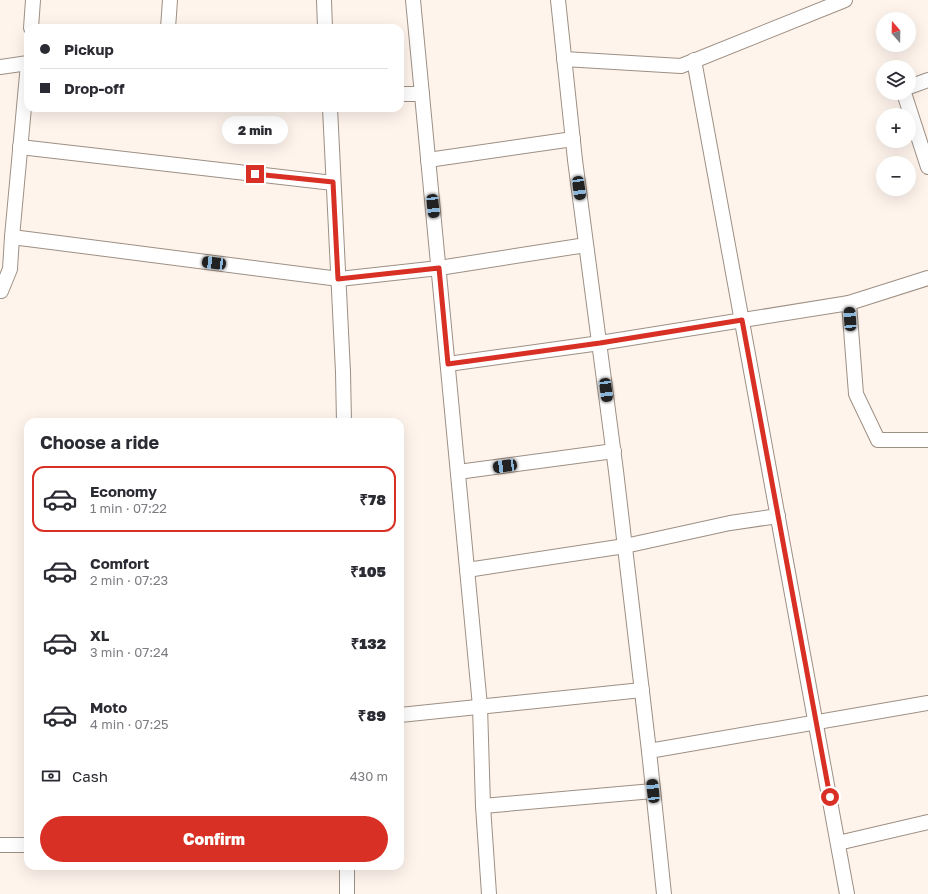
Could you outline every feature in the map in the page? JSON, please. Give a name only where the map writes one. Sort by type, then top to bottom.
[{"type":"street","points":[[31,24],[33,0]]},
{"type":"street","points":[[168,24],[170,0]]},
{"type":"street","points":[[324,0],[325,24]]},
{"type":"street","points":[[413,0],[480,706],[483,806],[489,894]]},
{"type":"street","points":[[558,0],[586,245],[614,451],[664,894]]},
{"type":"street","points":[[564,59],[681,66],[845,0]]},
{"type":"street","points":[[694,60],[847,894]]},
{"type":"street","points":[[0,67],[24,64]]},
{"type":"street","points":[[916,84],[928,80]]},
{"type":"street","points":[[404,94],[422,94]]},
{"type":"street","points":[[906,100],[928,167]]},
{"type":"street","points":[[0,291],[10,269],[24,106]]},
{"type":"street","points":[[330,112],[344,372],[344,418]]},
{"type":"street","points":[[428,160],[573,139]]},
{"type":"street","points":[[20,147],[333,182]]},
{"type":"street","points":[[12,237],[338,279],[439,268],[586,245]]},
{"type":"street","points":[[448,364],[600,343],[849,303],[928,278]]},
{"type":"street","points":[[849,303],[856,394],[878,440],[928,440]]},
{"type":"street","points":[[458,472],[614,451]]},
{"type":"street","points":[[467,570],[625,546],[730,523],[778,516]]},
{"type":"street","points":[[404,715],[642,690]]},
{"type":"street","points":[[649,751],[928,703]]},
{"type":"street","points":[[483,806],[653,791]]},
{"type":"street","points":[[838,843],[928,822]]},
{"type":"street","points":[[0,845],[24,845]]},
{"type":"street","points":[[347,870],[347,894]]},
{"type":"route","points":[[255,174],[333,182],[338,279],[439,268],[448,364],[600,343],[742,320],[830,797]]}]
